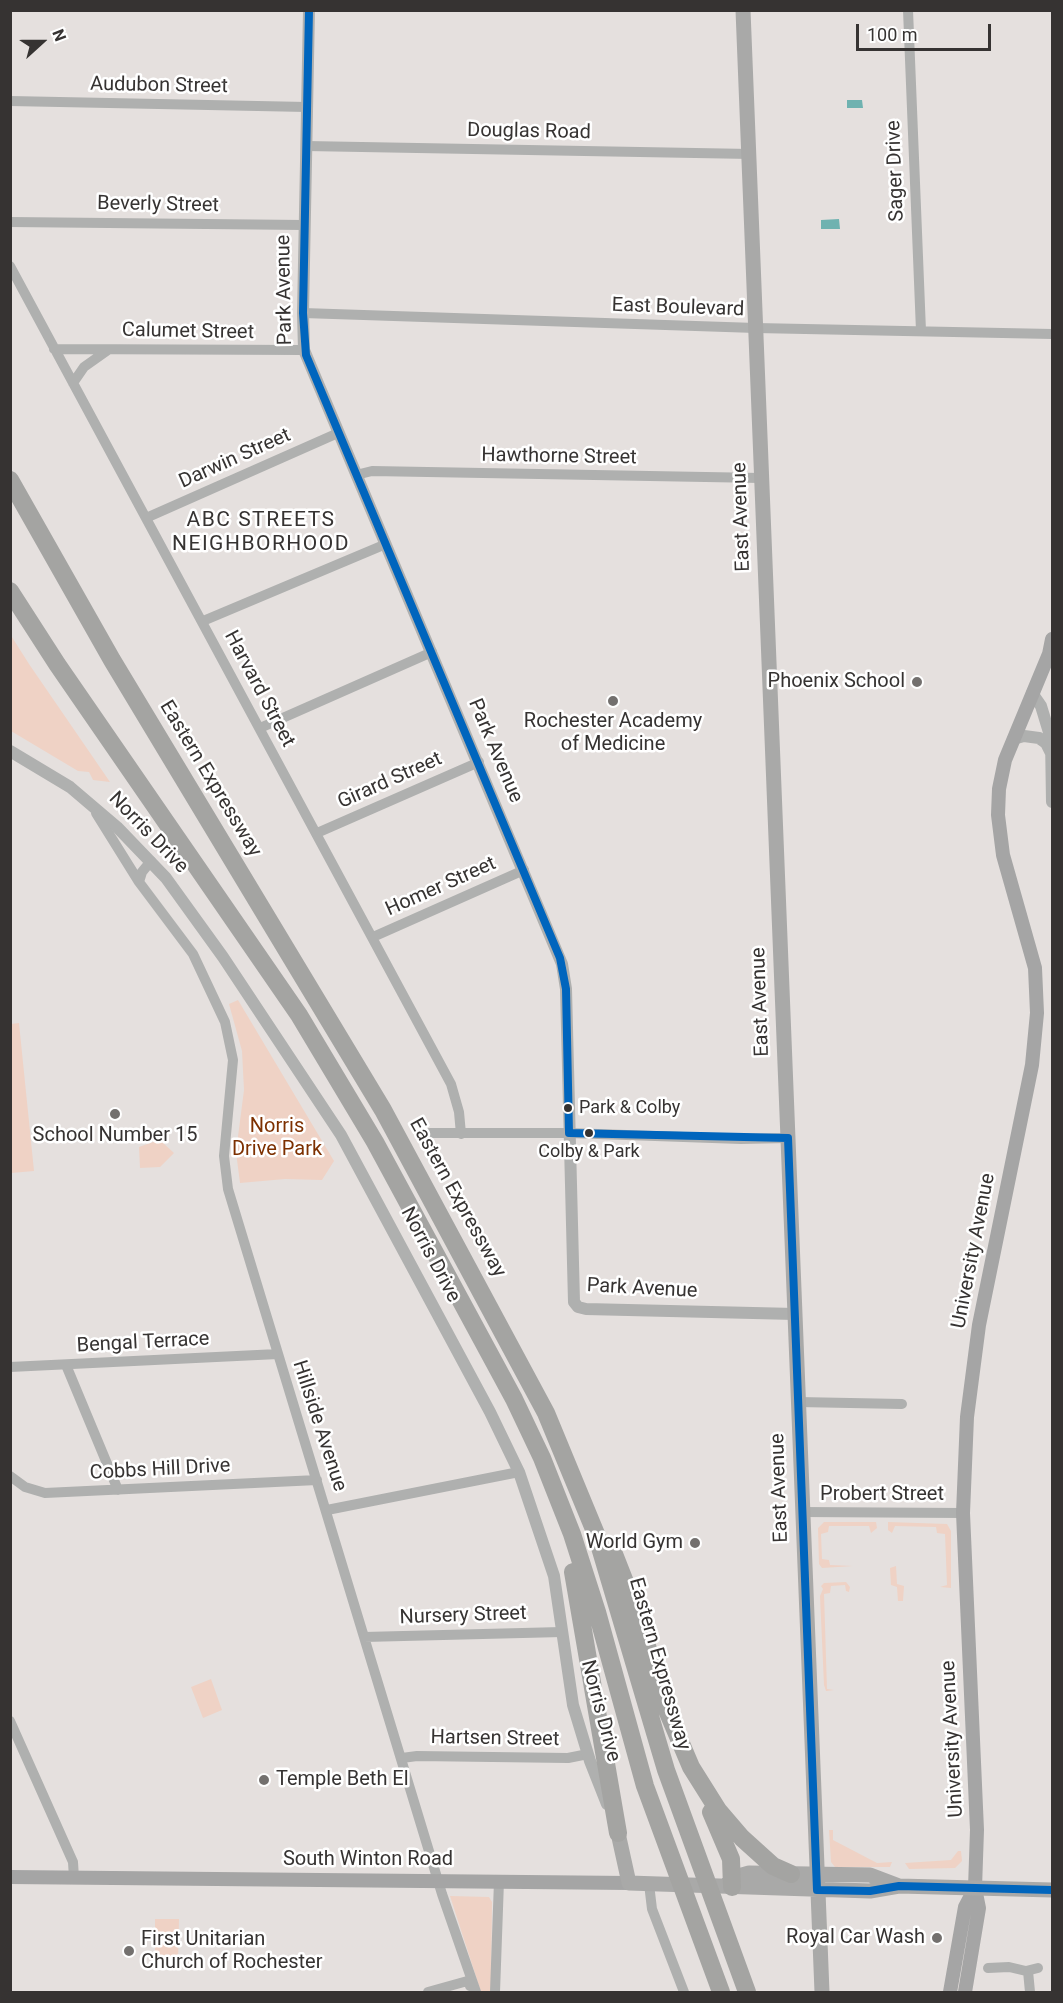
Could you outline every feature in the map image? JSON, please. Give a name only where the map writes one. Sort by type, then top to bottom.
[{"type":"highway","name":"Eastern Expressway","points":[[12,482],[112,660],[378,1100],[505,1332],[560,1442],[607,1565],[666,1770],[747,1992]]},
{"type":"highway","points":[[10,591],[80,698],[264,960],[325,1057],[507,1385],[554,1488],[588,1581],[650,1802],[722,1992]]},
{"type":"highway","points":[[560,1442],[622,1573],[666,1708],[730,1855],[730,1883]]},
{"type":"highway","points":[[554,1488],[582,1611],[618,1833]]},
{"type":"highway","points":[[688,1760],[710,1798],[738,1834],[768,1862],[791,1874]]},
{"type":"highway","points":[[723,1923],[755,1992]]},
{"type":"main road","name":"East Avenue","points":[[744,10],[822,1992]]},
{"type":"main road","name":"University Avenue","points":[[964,1992],[979,1913],[975,1888],[976,1820],[963,1513],[967,1417],[979,1325],[1032,1065],[1037,1013],[1035,968],[1007,874],[998,815],[999,789],[1013,739],[1049,654],[1053,639]]},
{"type":"main road","name":"Norris Drive","points":[[618,1833],[629,1883]]},
{"type":"main road","name":"South Winton Road","points":[[730,1883],[746,1874],[817,1874],[875,1876],[899,1886]]},
{"type":"main road","name":"South Winton Road","points":[[10,1877],[730,1883],[818,1890],[870,1891],[899,1886],[1053,1890]]},
{"type":"main road","name":"University Avenue","points":[[950,1992],[965,1907],[975,1888]]},
{"type":"street","name":"Park Avenue","points":[[309,10],[304,225],[304,350],[564,970],[573,1291],[577,1306],[586,1309],[795,1314]]},
{"type":"street","name":"Sager Drive","points":[[908,10],[921,331]]},
{"type":"street","name":"Audubon Street","points":[[10,101],[307,107]]},
{"type":"street","name":"Douglas Road","points":[[306,146],[751,154]]},
{"type":"street","name":"Beverly Street","points":[[10,222],[304,225]]},
{"type":"street","name":"Harvard Street","points":[[10,266],[451,1084],[459,1112],[461,1134]]},
{"type":"street","name":"East Boulevard","points":[[303,313],[756,328],[1053,334]]},
{"type":"street","name":"Calumet Street","points":[[54,349],[304,350]]},
{"type":"street","name":"Calumet Street","points":[[73,383],[84,367],[108,349]]},
{"type":"street","name":"Darwin Street","points":[[146,518],[338,433]]},
{"type":"street","name":"Hawthorne Street","points":[[356,475],[376,471],[761,478]]},
{"type":"street","points":[[203,621],[386,544]]},
{"type":"street","points":[[260,728],[432,652]]},
{"type":"street","points":[[1032,693],[1041,706],[1048,724],[1052,755],[1053,802]]},
{"type":"street","points":[[1013,739],[1024,736],[1039,738],[1046,743],[1052,755]]},
{"type":"street","name":"Norris Drive","points":[[10,751],[70,787],[151,861],[223,957],[341,1135],[493,1418],[519,1472],[549,1558],[570,1692],[588,1754],[618,1833]]},
{"type":"street","name":"Girard Street","points":[[317,833],[478,762]]},
{"type":"street","name":"Hillside Avenue","points":[[89,803],[139,882],[193,954],[225,1022],[232,1060],[225,1132],[225,1170],[243,1242],[439,1881],[476,1992]]},
{"type":"street","points":[[139,882],[142,872],[151,861]]},
{"type":"street","name":"Homer Street","points":[[373,937],[524,870]]},
{"type":"street","points":[[430,1133],[570,1133],[741,1139],[788,1138]]},
{"type":"street","name":"Bengal Terrace","points":[[10,1367],[278,1354]]},
{"type":"street","points":[[66,1365],[118,1490]]},
{"type":"street","points":[[798,1402],[902,1404]]},
{"type":"street","points":[[327,1510],[519,1472]]},
{"type":"street","name":"Cobbs Hill Drive","points":[[10,1476],[25,1488],[38,1493],[317,1480]]},
{"type":"street","name":"Probert Street","points":[[802,1512],[963,1513]]},
{"type":"street","name":"Nursery Street","points":[[364,1637],[562,1632]]},
{"type":"street","points":[[10,1720],[73,1862],[74,1878]]},
{"type":"street","name":"Hartsen Street","points":[[402,1758],[417,1756],[568,1758],[588,1754]]},
{"type":"street","points":[[495,1992],[499,1881]]},
{"type":"street","points":[[652,1884],[653,1912],[684,1992]]},
{"type":"street","points":[[988,1968],[1033,1969],[1030,1992]]},
{"type":"street","points":[[428,1992],[471,1980],[469,1992]]},
{"type":"green space","points":[[10,634],[110,782],[93,780],[89,772],[78,771],[11,731]]},
{"type":"green space","name":"Norris Drive Park","points":[[238,1000],[334,1161],[322,1180],[285,1179],[240,1183],[236,1152],[244,1090],[242,1051],[229,1004]]},
{"type":"green space","points":[[19,1023],[34,1171],[11,1173],[11,1024]]},
{"type":"green space","points":[[156,1141],[162,1142],[174,1153],[160,1167],[140,1168],[139,1147]]},
{"type":"green space","points":[[824,1522],[876,1522],[877,1528],[871,1533],[869,1526],[829,1526],[828,1532],[821,1534],[822,1559],[829,1560],[830,1565],[853,1566],[822,1568],[819,1564],[818,1528]]},
{"type":"green space","points":[[888,1522],[947,1524],[951,1531],[951,1588],[940,1587],[947,1585],[945,1534],[937,1533],[936,1527],[895,1526],[892,1533],[888,1530]]},
{"type":"green space","points":[[896,1566],[897,1584],[904,1586],[903,1601],[898,1601],[897,1587],[891,1585],[890,1568]]},
{"type":"green space","points":[[846,1582],[850,1587],[849,1592],[846,1591],[845,1585],[831,1586],[830,1593],[824,1594],[827,1689],[834,1690],[826,1691],[820,1596],[823,1589],[821,1586],[824,1583]]},
{"type":"green space","points":[[211,1679],[222,1710],[203,1718],[191,1687]]},
{"type":"green space","points":[[829,1830],[833,1830],[833,1840],[877,1863],[892,1862],[890,1867],[835,1867],[831,1862]]},
{"type":"green space","points":[[958,1851],[961,1851],[962,1861],[955,1868],[909,1869],[905,1863],[951,1860]]},
{"type":"green space","points":[[450,1896],[489,1897],[492,1902],[491,1992],[481,1992]]},
{"type":"green space","points":[[155,1919],[179,1919],[178,1962],[155,1961]]},
{"type":"water","points":[[847,100],[862,100],[863,108],[847,108]]},
{"type":"water","points":[[839,219],[840,229],[821,229],[821,220]]},
{"type":"transit line","points":[[309,10],[303,313],[306,355],[560,958],[566,989],[569,1133]]},
{"type":"transit line","points":[[569,1133],[788,1138]]},
{"type":"transit line","points":[[788,1138],[817,1890]]},
{"type":"transit line","points":[[817,1890],[870,1891],[899,1886],[1052,1890]]},
{"type":"place","name":"Phoenix School","points":[[917,682]]},
{"type":"place","name":"Rochester Academy of Medicine","points":[[613,701]]},
{"type":"place","name":"Park & Colby","points":[[568,1108]]},
{"type":"place","name":"School Number 15","points":[[115,1114]]},
{"type":"place","name":"Colby & Park","points":[[589,1133]]},
{"type":"place","name":"World Gym","points":[[695,1543]]},
{"type":"place","name":"Temple Beth El","points":[[264,1780]]},
{"type":"place","name":"Royal Car Wash","points":[[937,1938]]},
{"type":"place","name":"First Unitarian Church of Rochester","points":[[129,1951]]},
{"type":"district","name":"ABC STREETS NEIGHBORHOOD","points":[[261,533]]}]
